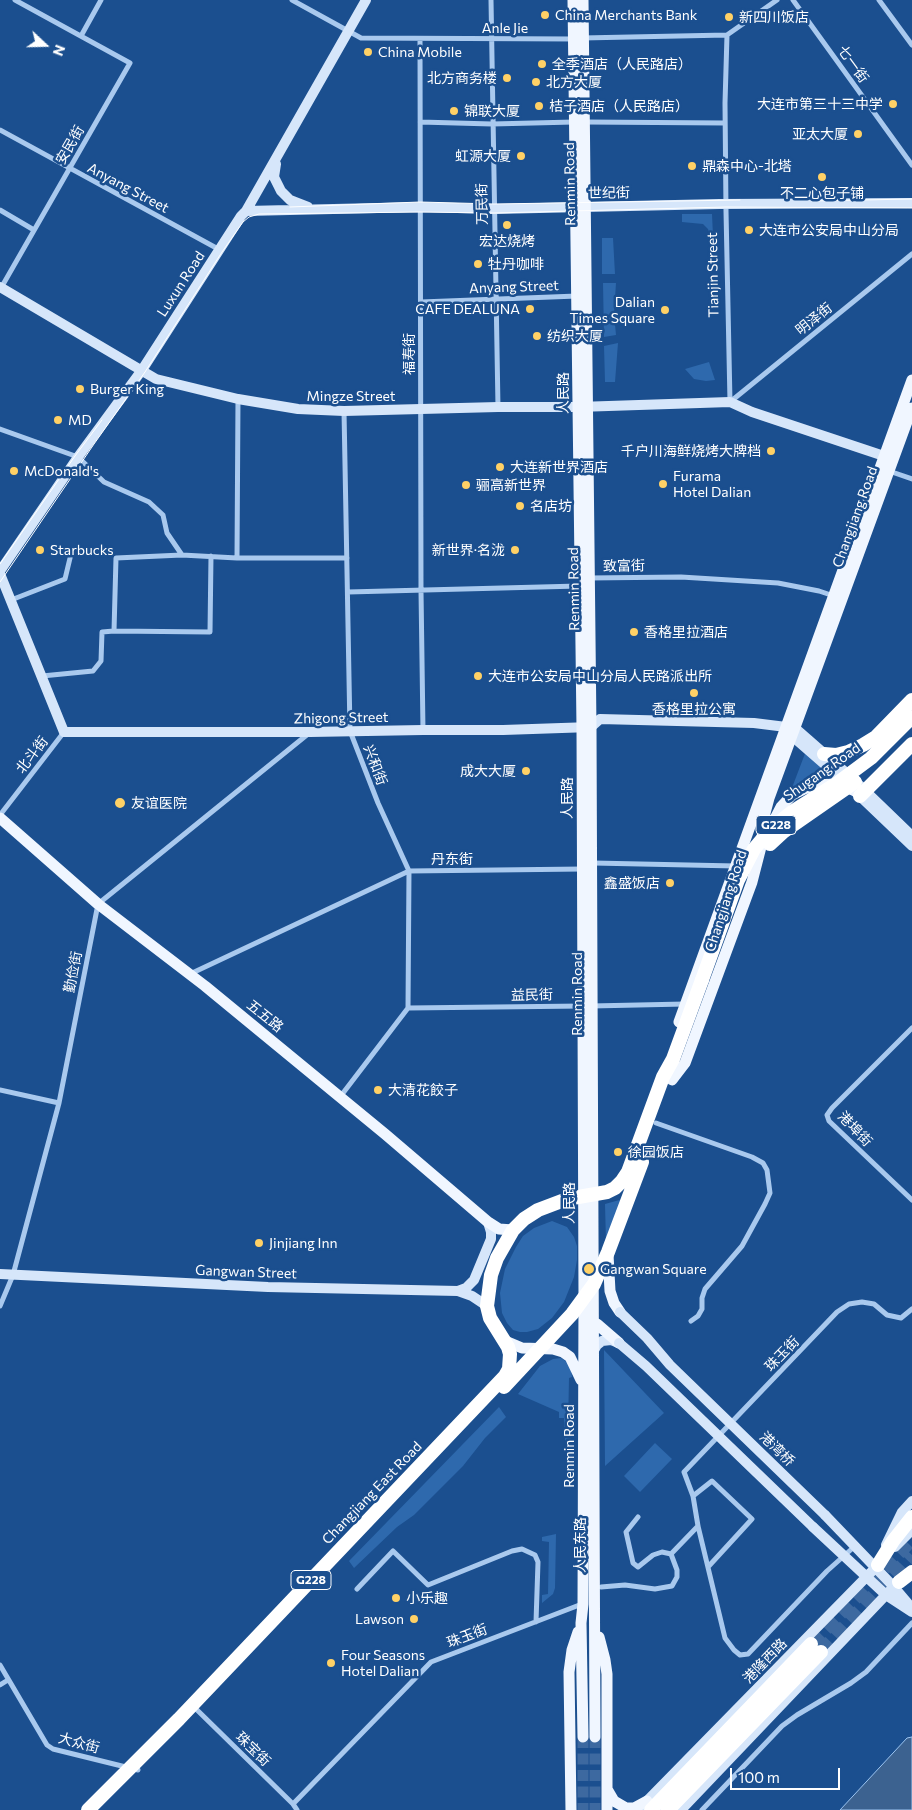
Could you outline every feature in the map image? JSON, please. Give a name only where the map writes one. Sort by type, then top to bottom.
[{"type":"highway","points":[[824,754],[836,755],[863,746],[876,737],[912,700]]},
{"type":"highway","name":"Shugang Road","points":[[704,981],[738,880],[754,849],[778,823],[860,766],[912,717]]},
{"type":"highway","name":"Shugang Road","points":[[667,1078],[744,882],[760,855],[783,832],[860,778],[912,728]]},
{"type":"highway","points":[[860,793],[912,744]]},
{"type":"highway","name":"Changjiang Road","points":[[594,1284],[656,1124],[667,1078]]},
{"type":"highway","name":"Changjiang Road","points":[[589,1195],[606,1192],[615,1188],[628,1172],[667,1078]]},
{"type":"highway","name":"G228","points":[[487,1306],[491,1275],[497,1258],[513,1230],[524,1219],[538,1210],[567,1199],[589,1195]]},
{"type":"highway","name":"Changjiang East Road","points":[[98,1810],[134,1769],[541,1349],[594,1284]]},
{"type":"highway","name":"Changjiang East Road","points":[[195,1707],[505,1376],[510,1362],[508,1347],[490,1318],[487,1306]]},
{"type":"highway","points":[[877,1566],[892,1541],[912,1517]]},
{"type":"highway","points":[[902,1582],[912,1572]]},
{"type":"highway","points":[[649,1806],[816,1648],[668,1810]]},
{"type":"highway","name":"Changjiang East Road","points":[[88,1810],[134,1769]]},
{"type":"main road","name":"Luxun Road","points":[[0,572],[78,457],[142,370],[221,251],[278,156],[366,0]]},
{"type":"main road","points":[[573,0],[578,38]]},
{"type":"main road","name":"Renmin Road","points":[[583,0],[578,38],[583,407],[589,578],[587,1006]]},
{"type":"main road","points":[[278,156],[274,177],[281,191],[290,200],[311,209]]},
{"type":"main road","name":"世纪街","points":[[246,211],[421,206],[494,209],[726,204],[912,203]]},
{"type":"main road","name":"人民路","points":[[580,207],[578,296],[583,407],[580,586],[587,727]]},
{"type":"main road","name":"Mingze Street","points":[[0,287],[156,379],[238,399],[298,409],[583,407],[730,402]]},
{"type":"main road","name":"Changjiang Road","points":[[667,1078],[685,1063],[752,882],[761,847],[769,798],[791,730],[887,463],[912,380]]},
{"type":"main road","points":[[730,402],[887,463]]},
{"type":"main road","name":"Changjiang Road","points":[[887,463],[912,408]]},
{"type":"main road","points":[[0,572],[64,732]]},
{"type":"main road","name":"Zhigong Street","points":[[64,732],[503,730],[587,727],[600,719],[754,723],[791,730]]},
{"type":"main road","points":[[791,730],[824,754],[912,846]]},
{"type":"main road","points":[[791,730],[860,793],[912,836]]},
{"type":"main road","points":[[667,1078],[667,1056],[736,866],[791,730]]},
{"type":"main road","points":[[761,847],[777,814],[792,796],[804,789],[832,784],[860,793]]},
{"type":"main road","name":"五五路","points":[[0,816],[98,904],[190,974],[488,1222],[499,1229],[513,1230]]},
{"type":"main road","name":"人民路","points":[[587,1006],[589,1195],[584,1298],[593,1352]]},
{"type":"main road","points":[[567,1199],[589,1177]]},
{"type":"main road","name":"人民路","points":[[584,1389],[589,1319],[594,1284],[589,1195]]},
{"type":"main road","points":[[458,1291],[471,1284],[474,1280],[491,1239],[488,1222]]},
{"type":"main road","points":[[608,1252],[610,1290],[614,1303],[620,1312]]},
{"type":"main road","name":"Gangwan Street","points":[[0,1274],[268,1287],[458,1291],[472,1296],[487,1306]]},
{"type":"main road","name":"港湾桥","points":[[620,1312],[647,1338],[670,1365],[856,1546],[877,1566],[902,1582],[912,1611]]},
{"type":"main road","points":[[564,1323],[578,1317],[589,1319],[619,1343]]},
{"type":"main road","points":[[504,1340],[522,1348],[553,1349],[563,1352],[570,1357],[576,1366],[584,1389]]},
{"type":"main road","points":[[593,1352],[602,1341],[611,1340],[619,1343]]},
{"type":"main road","name":"港湾桥","points":[[619,1343],[646,1366],[886,1595],[912,1611]]},
{"type":"main road","name":"人民东路","points":[[593,1352],[595,1737]]},
{"type":"main road","name":"Renmin Road","points":[[581,1623],[584,1389]]},
{"type":"main road","points":[[877,1566],[889,1536],[902,1512],[912,1501]]},
{"type":"main road","name":"港隆西路","points":[[638,1810],[649,1806],[912,1530]]},
{"type":"main road","points":[[681,1810],[886,1595],[902,1582],[912,1567]]},
{"type":"main road","points":[[581,1623],[583,1737]]},
{"type":"main road","points":[[571,1810],[570,1672],[572,1650],[581,1623]]},
{"type":"main road","points":[[595,1626],[603,1648],[607,1674],[607,1810]]},
{"type":"main road","points":[[607,1789],[614,1801],[626,1808],[649,1806]]},
{"type":"street","name":"安民街","points":[[0,287],[130,63],[15,0]]},
{"type":"street","points":[[81,36],[101,0]]},
{"type":"street","name":"Anle Jie","points":[[292,0],[361,38],[491,39],[727,35]]},
{"type":"street","name":"万民街","points":[[490,0],[498,407]]},
{"type":"street","points":[[727,35],[776,0]]},
{"type":"street","name":"七一街","points":[[793,0],[912,165]]},
{"type":"street","points":[[879,0],[912,45]]},
{"type":"street","name":"Tianjin Street","points":[[727,35],[725,123],[730,402]]},
{"type":"street","name":"福寿街","points":[[420,39],[420,409],[423,730]]},
{"type":"street","points":[[420,122],[492,124],[579,122],[725,123]]},
{"type":"street","name":"Anyang Street","points":[[0,130],[221,251]]},
{"type":"street","points":[[0,210],[34,230]]},
{"type":"street","name":"明泽街","points":[[730,402],[912,254]]},
{"type":"street","name":"Anyang Street","points":[[421,302],[578,296]]},
{"type":"street","points":[[237,558],[238,399]]},
{"type":"street","name":"兴和街","points":[[344,410],[350,731],[378,803],[410,871],[408,1008]]},
{"type":"street","points":[[0,430],[78,457],[104,482],[149,502],[163,515],[167,533],[182,555]]},
{"type":"street","points":[[887,463],[912,478]]},
{"type":"street","points":[[11,600],[65,579],[71,554]]},
{"type":"street","points":[[114,631],[116,558],[182,555],[237,558],[347,558]]},
{"type":"street","points":[[41,676],[93,671],[101,661],[102,632],[210,632],[211,556]]},
{"type":"street","name":"致富街","points":[[580,586],[589,578],[681,577],[778,583],[819,591],[838,598]]},
{"type":"street","points":[[348,592],[580,586]]},
{"type":"street","name":"北斗街","points":[[0,816],[64,732]]},
{"type":"street","points":[[98,904],[310,732]]},
{"type":"street","name":"丹东街","points":[[190,974],[410,871],[587,866],[736,866]]},
{"type":"street","name":"勤俭街","points":[[0,1306],[13,1275],[59,1103],[98,904]]},
{"type":"street","name":"益民街","points":[[408,1008],[686,1004]]},
{"type":"street","points":[[340,1097],[408,1008]]},
{"type":"street","name":"港埠街","points":[[912,1028],[827,1115],[829,1121],[912,1200]]},
{"type":"street","points":[[0,1090],[59,1103]]},
{"type":"street","points":[[656,1124],[752,1157],[763,1164],[767,1170],[770,1192],[765,1204],[742,1246],[704,1289],[702,1309],[698,1316],[691,1321]]},
{"type":"street","name":"珠玉街","points":[[693,1496],[684,1472],[837,1312],[849,1304],[862,1302],[874,1304],[887,1315],[901,1318],[912,1309]]},
{"type":"street","points":[[708,1567],[752,1519],[712,1480],[693,1496],[698,1526],[725,1638],[740,1655],[748,1654],[827,1571],[856,1546]]},
{"type":"street","points":[[638,1517],[626,1532],[633,1563],[638,1567],[642,1566],[653,1555],[662,1552],[671,1554]]},
{"type":"street","points":[[671,1554],[698,1526]]},
{"type":"street","points":[[357,1589],[393,1551],[428,1585],[512,1551],[522,1549],[535,1555],[538,1562],[536,1622]]},
{"type":"street","points":[[601,1587],[624,1585],[655,1589],[672,1586],[677,1577],[677,1570],[671,1554]]},
{"type":"street","name":"珠玉街","points":[[293,1804],[431,1662],[582,1604]]},
{"type":"street","points":[[702,1810],[782,1726],[797,1714],[851,1683],[866,1672],[912,1623]]},
{"type":"street","name":"大众街","points":[[0,1665],[47,1745],[53,1749],[134,1769]]},
{"type":"street","points":[[0,1685],[8,1680]]},
{"type":"street","name":"珠宝街","points":[[195,1707],[297,1810]]},
{"type":"shaded area","points":[[682,214],[712,214],[713,236],[710,236],[708,229],[703,224],[682,222]]},
{"type":"shaded area","points":[[602,238],[613,238],[615,274],[602,274]]},
{"type":"shaded area","points":[[603,283],[616,283],[614,314],[616,335],[604,337]]},
{"type":"shaded area","points":[[618,343],[615,382],[605,382],[604,346]]},
{"type":"shaded area","points":[[709,362],[715,380],[694,379],[685,369]]},
{"type":"shaded area","points":[[806,751],[827,772],[828,776],[806,782],[790,793]]},
{"type":"shaded area","points":[[623,1199],[606,1243],[605,1204]]},
{"type":"shaded area","name":"Gangwan Square","points":[[552,1221],[567,1227],[574,1237],[577,1246],[577,1260],[574,1277],[564,1302],[552,1318],[538,1329],[527,1332],[513,1330],[502,1313],[500,1293],[505,1269],[523,1236],[534,1228]]},
{"type":"shaded area","points":[[604,1350],[664,1413],[605,1466]]},
{"type":"shaded area","points":[[561,1358],[567,1362],[571,1369],[572,1377],[569,1378],[568,1428],[571,1436],[572,1459],[566,1462],[564,1418],[559,1418],[559,1412],[518,1394],[540,1366],[553,1359]]},
{"type":"shaded area","points":[[499,1407],[506,1417],[485,1438],[463,1466],[414,1515],[397,1527],[354,1568],[349,1561]]},
{"type":"shaded area","points":[[655,1443],[672,1459],[640,1492],[624,1476]]},
{"type":"shaded area","points":[[556,1534],[555,1588],[553,1594],[542,1603],[542,1595],[548,1594],[549,1542],[542,1541],[542,1537]]},
{"type":"shaded area","points":[[912,1737],[912,1810],[840,1810],[907,1738]]},
{"type":"tunnel","points":[[811,1644],[912,1539]]},
{"type":"tunnel","points":[[821,1652],[912,1555]]},
{"type":"tunnel","points":[[583,1737],[583,1810]]},
{"type":"tunnel","points":[[595,1737],[595,1810]]},
{"type":"tram line","points":[[812,201],[912,199]]},
{"type":"tram line","points":[[290,207],[420,202],[494,204],[740,200]]},
{"type":"tram line","points":[[0,582],[145,372],[222,252],[243,222],[249,217],[259,214],[494,213],[726,207],[912,208]]},
{"type":"tram line","points":[[0,564],[102,420]]},
{"type":"place","name":"China Merchants Bank","points":[[545,15]]},
{"type":"place","name":"新四川饭店","points":[[729,17]]},
{"type":"place","name":"China Mobile","points":[[368,52]]},
{"type":"place","name":"全季酒店（人民路店）","points":[[542,64]]},
{"type":"place","name":"北方商务楼","points":[[507,78]]},
{"type":"place","name":"北方大厦","points":[[536,82]]},
{"type":"place","name":"大连市第三十三中学","points":[[893,104]]},
{"type":"place","name":"桔子酒店（人民路店）","points":[[539,106]]},
{"type":"place","name":"锦联大厦","points":[[454,111]]},
{"type":"place","name":"亚太大厦","points":[[858,134]]},
{"type":"place","name":"虹源大厦","points":[[521,156]]},
{"type":"place","name":"鼎森中心-北塔","points":[[692,166]]},
{"type":"place","name":"不二心包子铺","points":[[822,177]]},
{"type":"place","name":"宏达烧烤","points":[[507,225]]},
{"type":"place","name":"大连市公安局中山分局","points":[[749,230]]},
{"type":"place","name":"牡丹咖啡","points":[[478,264]]},
{"type":"place","name":"CAFE DEALUNA","points":[[530,309]]},
{"type":"place","name":"Dalian Times Square","points":[[665,310]]},
{"type":"place","name":"纺织大厦","points":[[537,336]]},
{"type":"place","name":"Burger King","points":[[80,389]]},
{"type":"place","name":"MD","points":[[58,420]]},
{"type":"place","name":"千户川海鲜烧烤大牌档","points":[[771,451]]},
{"type":"place","name":"大连新世界酒店","points":[[500,467]]},
{"type":"place","name":"McDonald's","points":[[14,471]]},
{"type":"place","name":"Furama Hotel Dalian","points":[[663,484]]},
{"type":"place","name":"骊高新世界","points":[[466,485]]},
{"type":"place","name":"名店坊","points":[[520,506]]},
{"type":"place","name":"Starbucks","points":[[40,550]]},
{"type":"place","name":"新世界·名泷","points":[[515,550]]},
{"type":"place","name":"香格里拉酒店","points":[[634,632]]},
{"type":"place","name":"大连市公安局中山分局人民路派出所","points":[[478,676]]},
{"type":"place","name":"香格里拉公寓","points":[[694,693]]},
{"type":"place","name":"成大大厦","points":[[526,771]]},
{"type":"place","name":"友谊医院","points":[[120,803]]},
{"type":"place","name":"鑫盛饭店","points":[[670,883]]},
{"type":"place","name":"大清花餃子","points":[[378,1090]]},
{"type":"place","name":"徐园饭店","points":[[618,1152]]},
{"type":"place","name":"Jinjiang Inn","points":[[259,1243]]},
{"type":"place","name":"Gangwan Square","points":[[589,1269]]},
{"type":"place","name":"小乐趣","points":[[396,1598]]},
{"type":"place","name":"Lawson","points":[[414,1619]]},
{"type":"place","name":"Four Seasons Hotel Dalian","points":[[331,1663]]}]
